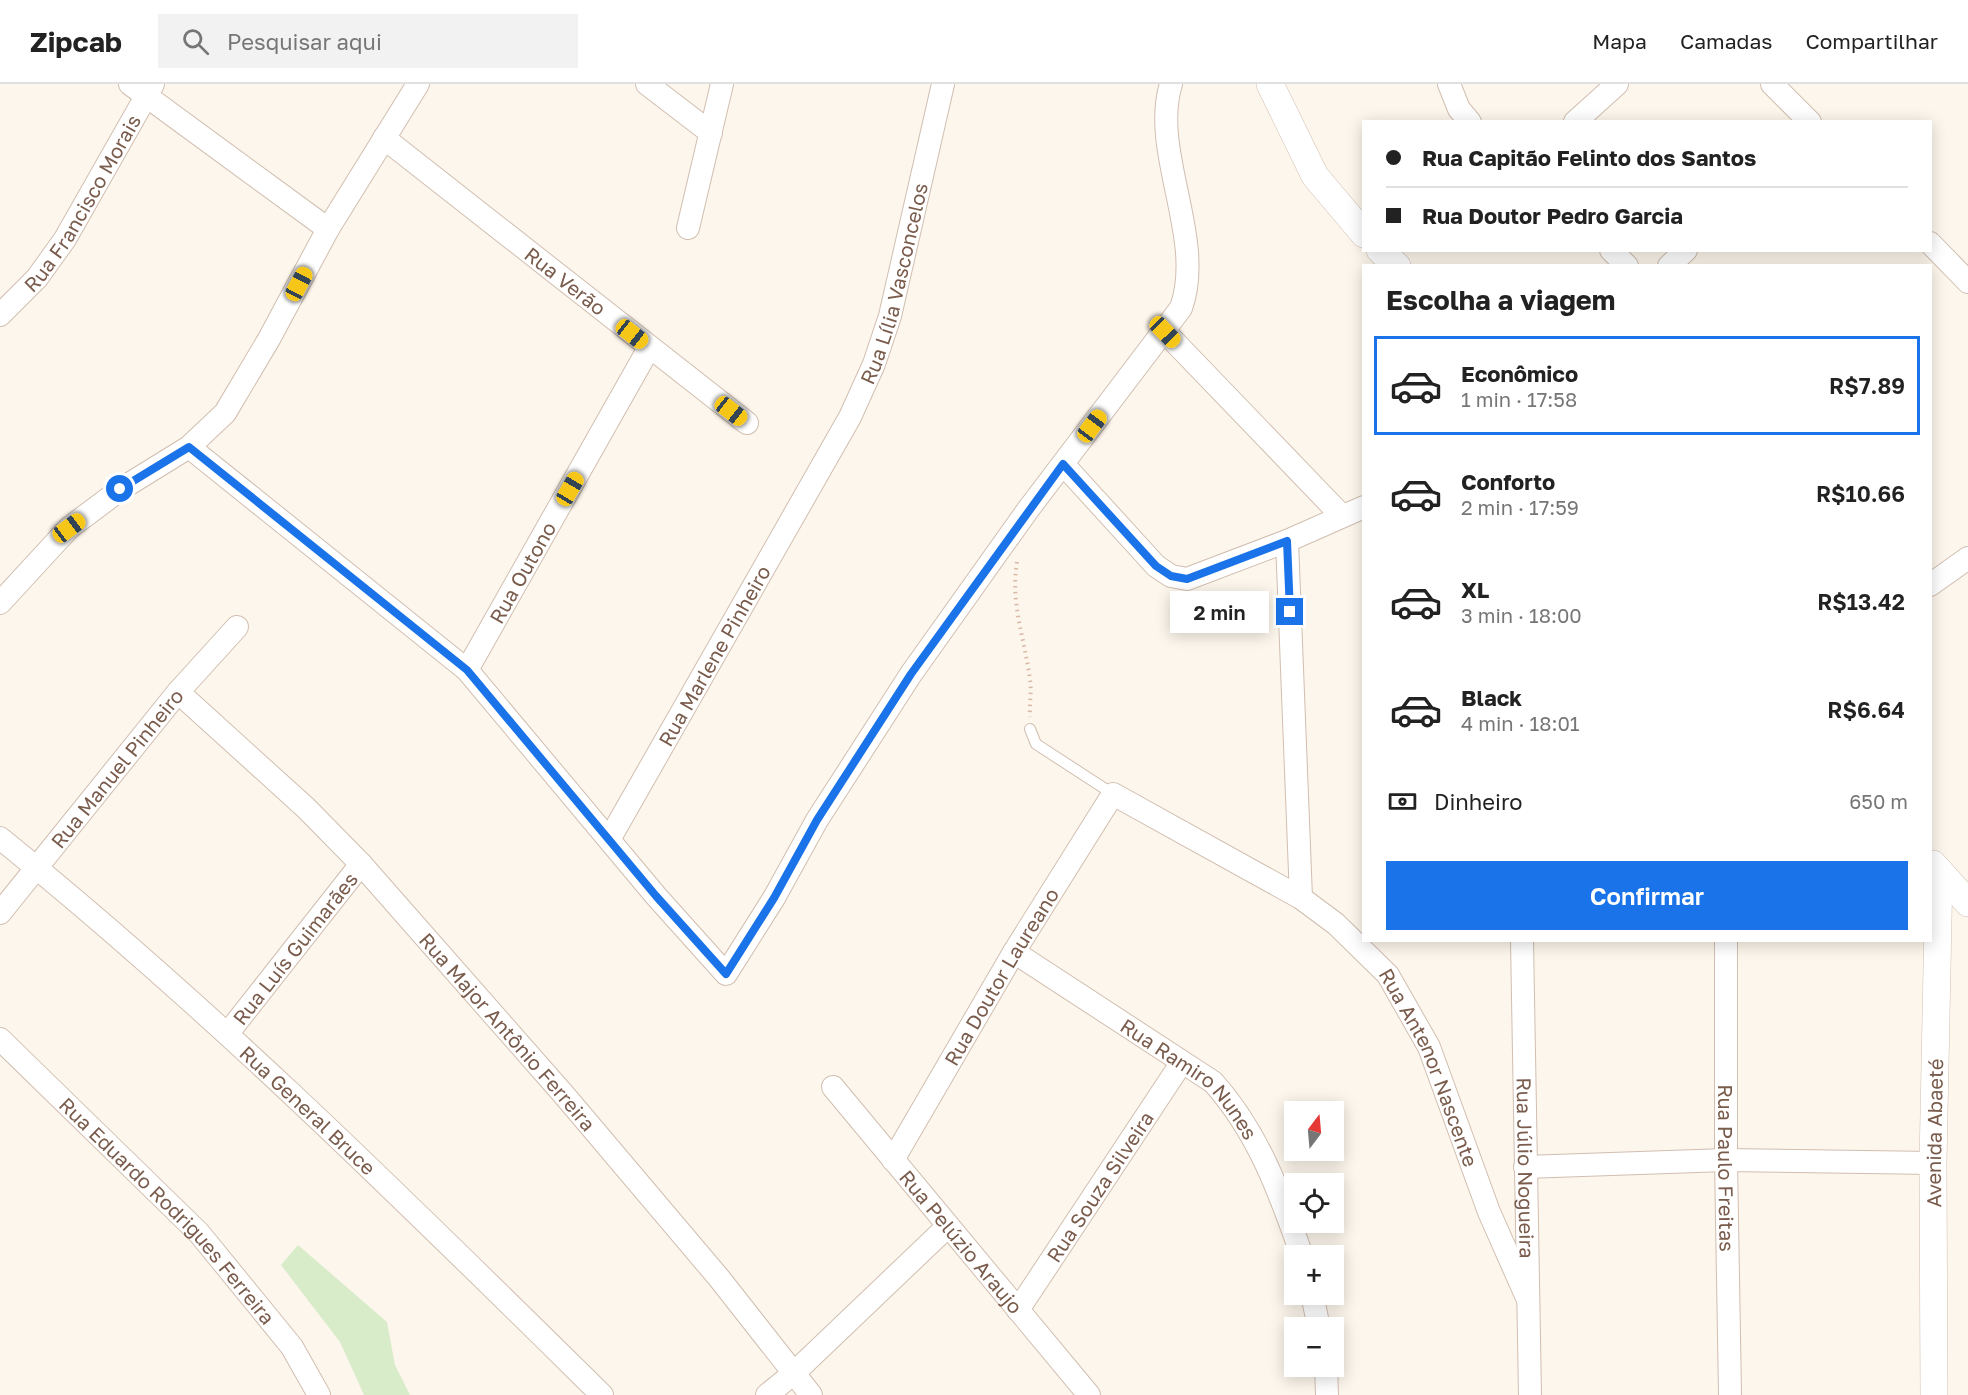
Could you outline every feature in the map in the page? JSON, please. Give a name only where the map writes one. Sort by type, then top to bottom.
[{"type":"street","points":[[0,603],[69,528],[120,489],[189,447],[225,413],[269,339],[328,229],[418,84]]},
{"type":"street","points":[[647,84],[711,133]]},
{"type":"street","points":[[688,228],[722,84]]},
{"type":"street","name":"Rua Lília Vasconcelos","points":[[818,473],[850,417],[874,364],[890,316],[943,84]]},
{"type":"street","points":[[189,447],[467,670],[610,838],[656,896],[726,974],[774,898],[817,820],[911,674],[1063,464],[1181,308],[1187,291],[1189,267],[1168,134],[1167,111],[1171,84]]},
{"type":"street","points":[[1270,84],[1315,176],[1362,232]]},
{"type":"street","points":[[1449,84],[1459,110],[1468,120]]},
{"type":"street","points":[[1577,120],[1617,84]]},
{"type":"street","points":[[1772,84],[1808,120]]},
{"type":"street","points":[[143,88],[328,229]]},
{"type":"street","name":"Rua Francisco Morais","points":[[0,315],[37,278],[65,239],[143,88]]},
{"type":"street","name":"Rua Verão","points":[[384,138],[747,423]]},
{"type":"street","points":[[1382,252],[1395,264]]},
{"type":"street","points":[[1613,252],[1625,264]]},
{"type":"street","points":[[1671,264],[1684,252]]},
{"type":"street","points":[[1932,254],[1968,282]]},
{"type":"street","points":[[1165,332],[1342,516]]},
{"type":"street","name":"Rua Outono","points":[[467,670],[650,348]]},
{"type":"street","points":[[1063,464],[1156,566],[1171,576],[1187,579],[1287,541],[1362,508]]},
{"type":"street","name":"Rua Marlene Pinheiro","points":[[610,838],[818,473]]},
{"type":"street","points":[[1287,541],[1301,898]]},
{"type":"street","points":[[1932,584],[1968,558]]},
{"type":"street","name":"Rua Manuel Pinheiro","points":[[0,913],[178,692],[237,627]]},
{"type":"street","name":"Rua Major Antônio Ferreira","points":[[178,692],[306,808],[361,864],[580,1114],[719,1278],[811,1395]]},
{"type":"street","name":"Rua Antenor Nascente","points":[[1113,794],[1301,898],[1336,924],[1370,954],[1388,975],[1407,1003],[1429,1047],[1488,1212],[1528,1300]]},
{"type":"street","name":"Rua Doutor Laureano","points":[[893,1160],[1014,952],[1113,794]]},
{"type":"street","name":"Rua General Bruce","points":[[0,838],[38,868],[228,1033],[427,1222],[602,1395]]},
{"type":"street","name":"Rua Luís Guimarães","points":[[228,1033],[361,864]]},
{"type":"street","points":[[1935,866],[1968,903]]},
{"type":"street","name":"Avenida Abaeté","points":[[1934,1395],[1935,866]]},
{"type":"street","name":"Rua Júlio Nogueira","points":[[1522,942],[1530,1395]]},
{"type":"street","name":"Rua Paulo Freitas","points":[[1726,942],[1726,1160],[1730,1395]]},
{"type":"street","name":"Rua Ramiro Nunes","points":[[1014,952],[1213,1082],[1236,1108],[1259,1147],[1298,1245]]},
{"type":"street","name":"Rua Eduardo Rodrigues Ferreira","points":[[0,1039],[199,1233],[292,1347],[312,1392]]},
{"type":"street","name":"Rua Souza Silveira","points":[[1018,1310],[1182,1062]]},
{"type":"street","name":"Rua Pelúzio Araujo","points":[[833,1087],[1089,1395]]},
{"type":"street","points":[[1525,1167],[1726,1160],[1933,1163]]},
{"type":"street","points":[[766,1395],[794,1373],[948,1226]]},
{"type":"street","points":[[1326,1377],[1327,1395]]},
{"type":"lane","points":[[1030,729],[1036,744],[1113,794]]},
{"type":"path","points":[[1017,560],[1013,582],[1017,620],[1031,682],[1030,729]]},
{"type":"green space","points":[[298,1245],[387,1322],[395,1365],[410,1395],[364,1395],[340,1342],[281,1265]]},
{"type":"route","points":[[120,489],[189,447],[467,670],[610,838],[656,896],[726,974],[774,898],[817,820],[911,674],[1063,464],[1156,566],[1171,576],[1187,579],[1287,541],[1290,612]]}]
